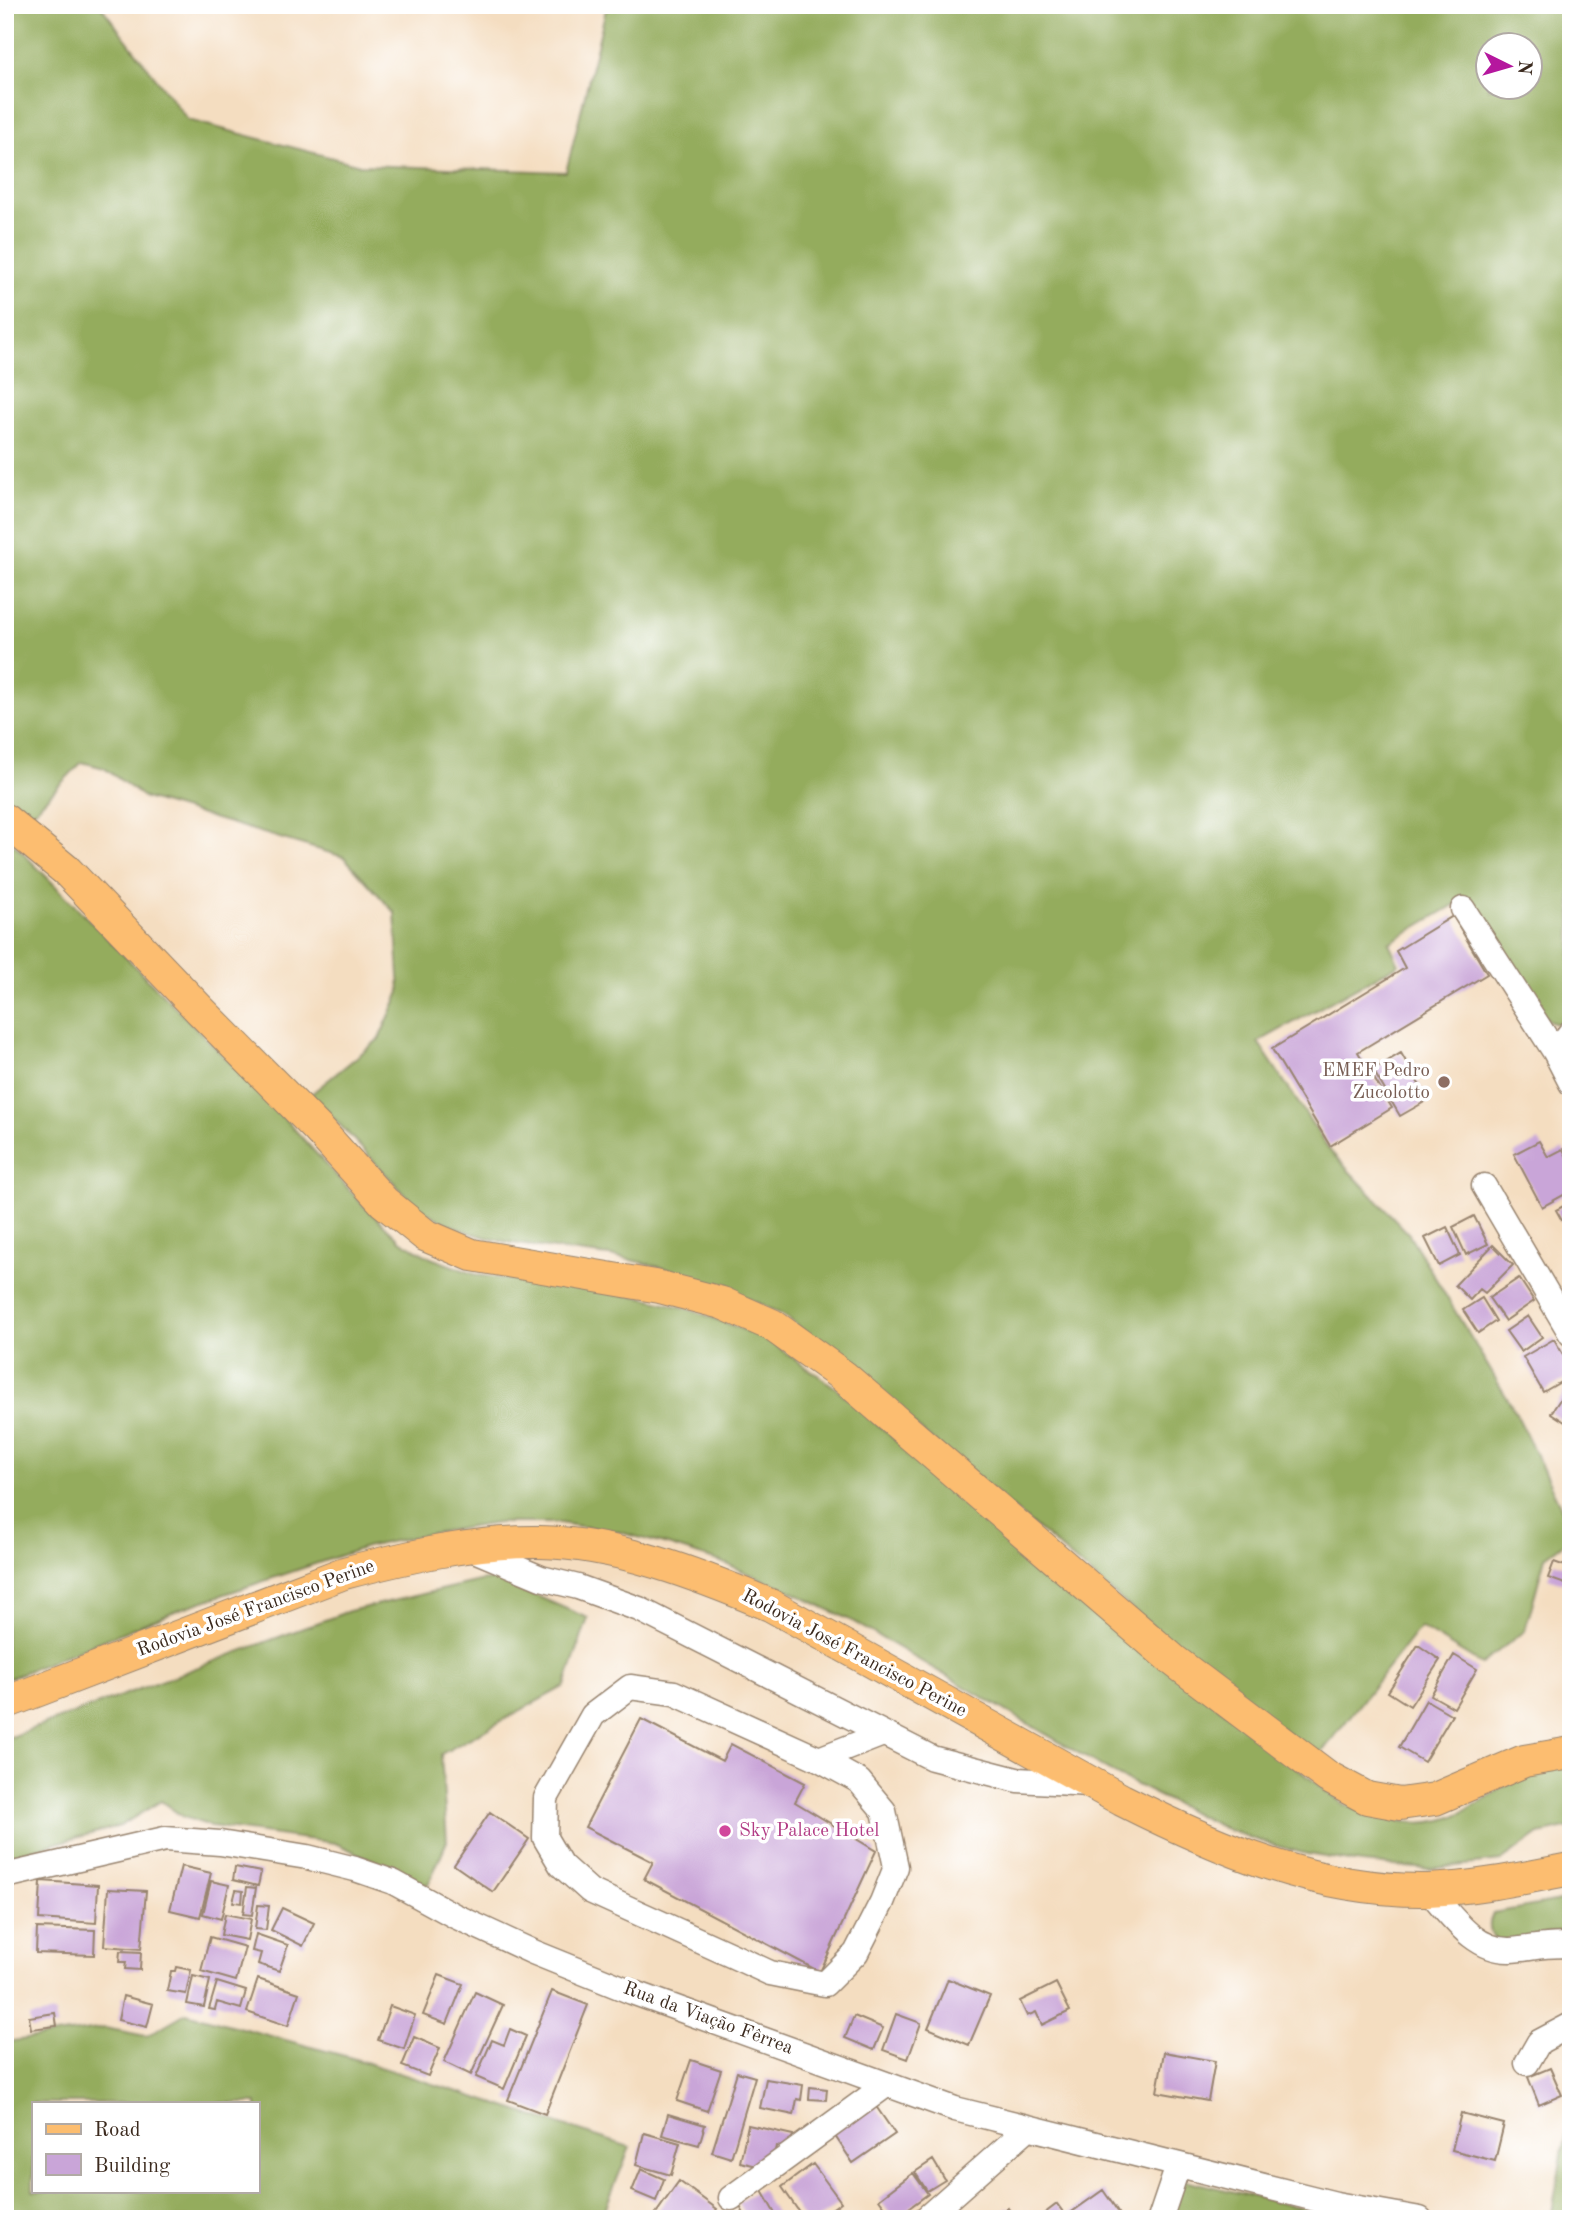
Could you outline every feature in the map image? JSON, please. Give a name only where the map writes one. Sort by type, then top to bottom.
[{"type":"main road","points":[[5,820],[67,871],[318,1129],[384,1202],[425,1236],[472,1255],[660,1287],[722,1303],[772,1325],[843,1376],[1173,1660],[1328,1777],[1367,1798],[1400,1804],[1435,1799],[1524,1761],[1571,1753]]},
{"type":"main road","name":"Rodovia José Francisco Perine","points":[[5,1703],[344,1573],[401,1559],[467,1548],[540,1542],[591,1548],[650,1560],[712,1580],[770,1605],[1180,1829],[1278,1868],[1330,1880],[1384,1888],[1428,1889],[1513,1881],[1571,1868]]},
{"type":"main road","points":[[1513,1881],[1556,1852],[1571,1847]]},
{"type":"street","points":[[1463,909],[1555,1052],[1571,1083]]},
{"type":"street","points":[[1555,1052],[1571,1032]]},
{"type":"street","points":[[1484,1186],[1571,1334]]},
{"type":"street","points":[[467,1548],[541,1577],[639,1609],[932,1758],[1017,1780],[1094,1784]]},
{"type":"street","points":[[819,1759],[859,1781],[884,1811],[896,1867],[856,1953],[825,1984],[770,1973],[590,1891],[561,1865],[545,1838],[546,1798],[564,1765],[593,1715],[630,1688],[674,1693],[819,1759],[883,1734]]},
{"type":"street","name":"Rua da Viação Fêrrea","points":[[5,1876],[165,1839],[220,1843],[307,1857],[393,1882],[455,1916],[533,1952],[632,1992],[955,2109],[1336,2204],[1420,2219]]},
{"type":"street","points":[[1428,1889],[1475,1940],[1488,1947],[1505,1950],[1571,1946]]},
{"type":"street","points":[[1527,2063],[1539,2042],[1571,2025]]},
{"type":"street","points":[[731,2198],[887,2085]]},
{"type":"street","points":[[925,2219],[1028,2128]]},
{"type":"street","points":[[1160,2219],[1178,2166]]},
{"type":"green space","points":[[5,5],[100,5],[188,120],[360,165],[566,172],[607,5],[1571,5],[1571,1012],[1565,1021],[1559,1024],[1544,1016],[1468,897],[1389,943],[1399,964],[1258,1042],[1331,1152],[1409,1234],[1516,1413],[1571,1528],[1571,1538],[1545,1557],[1525,1631],[1481,1664],[1420,1627],[1318,1757],[1165,1637],[788,1318],[726,1289],[661,1267],[616,1257],[509,1243],[483,1236],[458,1228],[411,1201],[311,1094],[379,1039],[400,992],[395,913],[344,857],[145,798],[104,768],[82,762],[30,815],[5,796]]},
{"type":"green space","points":[[5,837],[275,1108],[363,1205],[400,1240],[431,1258],[477,1275],[642,1297],[689,1309],[765,1338],[836,1388],[1046,1571],[1343,1804],[1388,1819],[1434,1822],[1463,1812],[1529,1773],[1571,1763],[1571,1827],[1539,1834],[1501,1861],[1428,1869],[1361,1863],[1307,1854],[1266,1843],[1228,1830],[1118,1776],[852,1621],[786,1589],[721,1562],[671,1546],[619,1532],[559,1523],[498,1523],[431,1533],[366,1547],[180,1609],[5,1680]]},
{"type":"green space","points":[[497,1579],[588,1618],[565,1686],[441,1754],[447,1841],[428,1885],[335,1843],[211,1826],[183,1817],[161,1801],[120,1826],[5,1857],[5,1739],[349,1611]]},
{"type":"green space","points":[[1571,1899],[1571,1932],[1505,1940],[1495,1940],[1491,1933],[1493,1913]]},
{"type":"green space","points":[[186,2013],[352,2058],[630,2147],[601,2219],[5,2219],[5,2042],[105,2028],[146,2036]]},
{"type":"green space","points":[[1571,2124],[1571,2219],[1551,2218],[1567,2125]]},
{"type":"green space","points":[[1181,2179],[1346,2219],[1166,2219]]},
{"type":"building","points":[[1453,916],[1487,974],[1358,1052],[1392,1108],[1330,1146],[1272,1049],[1405,968],[1396,951]]},
{"type":"building","points":[[1401,1053],[1428,1100],[1400,1116],[1373,1070]]},
{"type":"building","points":[[1539,1141],[1548,1157],[1563,1149],[1571,1165],[1571,1191],[1542,1207],[1514,1154]]},
{"type":"building","points":[[1571,1202],[1571,1237],[1556,1210]]},
{"type":"building","points":[[1474,1216],[1488,1244],[1466,1255],[1453,1227]]},
{"type":"building","points":[[1447,1227],[1460,1255],[1439,1266],[1425,1238]]},
{"type":"building","points":[[1493,1245],[1513,1265],[1485,1293],[1480,1289],[1470,1300],[1455,1285]]},
{"type":"building","points":[[1519,1278],[1534,1301],[1505,1321],[1489,1298]]},
{"type":"building","points":[[1482,1298],[1496,1321],[1478,1333],[1463,1310]]},
{"type":"building","points":[[1528,1316],[1542,1337],[1521,1352],[1506,1331]]},
{"type":"building","points":[[1554,1339],[1571,1368],[1571,1376],[1543,1392],[1523,1357]]},
{"type":"building","points":[[1567,1389],[1571,1391],[1571,1426],[1551,1413]]},
{"type":"building","points":[[1554,1562],[1571,1568],[1565,1584],[1548,1578]]},
{"type":"building","points":[[1418,1645],[1440,1660],[1410,1706],[1388,1692]]},
{"type":"building","points":[[1454,1655],[1477,1669],[1454,1708],[1431,1695]]},
{"type":"building","points":[[1426,1700],[1452,1715],[1424,1762],[1399,1747]]},
{"type":"building","points":[[641,1719],[722,1761],[731,1744],[805,1783],[795,1802],[876,1851],[820,1972],[644,1879],[653,1862],[585,1827]]},
{"type":"building","points":[[490,1812],[529,1839],[493,1892],[454,1865]]},
{"type":"building","points":[[181,1866],[211,1873],[200,1917],[170,1910]]},
{"type":"building","points":[[235,1867],[261,1872],[258,1886],[233,1880]]},
{"type":"building","points":[[41,1881],[98,1885],[96,1923],[39,1919]]},
{"type":"building","points":[[211,1881],[229,1885],[221,1919],[203,1914]]},
{"type":"building","points":[[247,1887],[256,1888],[252,1915],[243,1914]]},
{"type":"building","points":[[108,1889],[146,1891],[141,1949],[104,1946]]},
{"type":"building","points":[[236,1890],[243,1891],[242,1903],[233,1902]]},
{"type":"building","points":[[258,1905],[269,1906],[266,1930],[255,1929]]},
{"type":"building","points":[[282,1908],[314,1923],[303,1946],[271,1930]]},
{"type":"building","points":[[225,1914],[251,1919],[247,1940],[221,1935]]},
{"type":"building","points":[[37,1928],[95,1930],[94,1955],[36,1953]]},
{"type":"building","points":[[256,1934],[288,1945],[279,1971],[258,1964],[261,1953],[252,1951]]},
{"type":"building","points":[[210,1937],[245,1947],[236,1981],[201,1971]]},
{"type":"building","points":[[120,1951],[141,1952],[140,1970],[125,1969],[126,1962],[119,1962]]},
{"type":"building","points":[[176,1967],[191,1970],[186,1994],[167,1991],[171,1971],[175,1971]]},
{"type":"building","points":[[439,1975],[463,1984],[447,2024],[423,2015]]},
{"type":"building","points":[[193,1976],[210,1980],[204,2007],[187,2004]]},
{"type":"building","points":[[258,1979],[299,1993],[288,2026],[247,2012]]},
{"type":"building","points":[[948,1979],[990,1996],[969,2045],[928,2028]]},
{"type":"building","points":[[217,1982],[246,1991],[241,2009],[217,2002],[215,2010],[209,2009]]},
{"type":"building","points":[[1056,1983],[1070,2011],[1042,2025],[1036,2012],[1027,2016],[1020,2001]]},
{"type":"building","points":[[552,1991],[588,2005],[545,2114],[508,2100]]},
{"type":"building","points":[[475,1992],[503,2005],[471,2075],[444,2062]]},
{"type":"building","points":[[123,1996],[153,2004],[147,2027],[118,2020]]},
{"type":"building","points":[[390,2006],[415,2015],[404,2049],[378,2040]]},
{"type":"building","points":[[55,2013],[57,2026],[31,2029],[29,2017]]},
{"type":"building","points":[[896,2014],[921,2023],[908,2059],[883,2050]]},
{"type":"building","points":[[854,2016],[883,2028],[874,2050],[845,2038]]},
{"type":"building","points":[[510,2029],[526,2036],[504,2089],[476,2077],[492,2040],[504,2045]]},
{"type":"building","points":[[414,2037],[440,2048],[428,2076],[402,2066]]},
{"type":"building","points":[[1164,2052],[1215,2061],[1208,2101],[1157,2092]]},
{"type":"building","points":[[691,2060],[721,2070],[707,2111],[677,2101]]},
{"type":"building","points":[[1550,2068],[1562,2095],[1539,2105],[1528,2077]]},
{"type":"building","points":[[737,2072],[755,2077],[731,2158],[712,2152]]},
{"type":"building","points":[[766,2079],[803,2085],[801,2100],[797,2099],[794,2115],[760,2108]]},
{"type":"building","points":[[810,2087],[827,2089],[826,2100],[809,2099]]},
{"type":"building","points":[[873,2102],[895,2134],[853,2163],[831,2130]]},
{"type":"building","points":[[1461,2113],[1504,2124],[1495,2161],[1452,2150]]},
{"type":"building","points":[[668,2114],[705,2125],[699,2145],[662,2135]]},
{"type":"building","points":[[748,2125],[793,2135],[790,2149],[776,2146],[771,2169],[740,2162]]},
{"type":"building","points":[[644,2133],[680,2143],[671,2175],[636,2165]]},
{"type":"building","points":[[933,2160],[945,2180],[927,2191],[915,2172]]},
{"type":"building","points":[[813,2164],[841,2202],[818,2219],[804,2219],[782,2187]]},
{"type":"building","points":[[641,2169],[664,2179],[656,2201],[632,2191]]},
{"type":"building","points":[[913,2173],[928,2194],[894,2219],[879,2199]]},
{"type":"building","points":[[679,2181],[717,2209],[710,2219],[652,2219]]},
{"type":"building","points":[[761,2189],[778,2219],[747,2219],[738,2203]]},
{"type":"building","points":[[1103,2190],[1123,2219],[1037,2219],[1057,2204],[1066,2216]]},
{"type":"building","points":[[1008,2208],[1015,2219],[992,2219]]},
{"type":"place","name":"EMEF Pedro Zucolotto","points":[[1444,1082]]},
{"type":"place","name":"Sky Palace Hotel","points":[[725,1831]]}]
